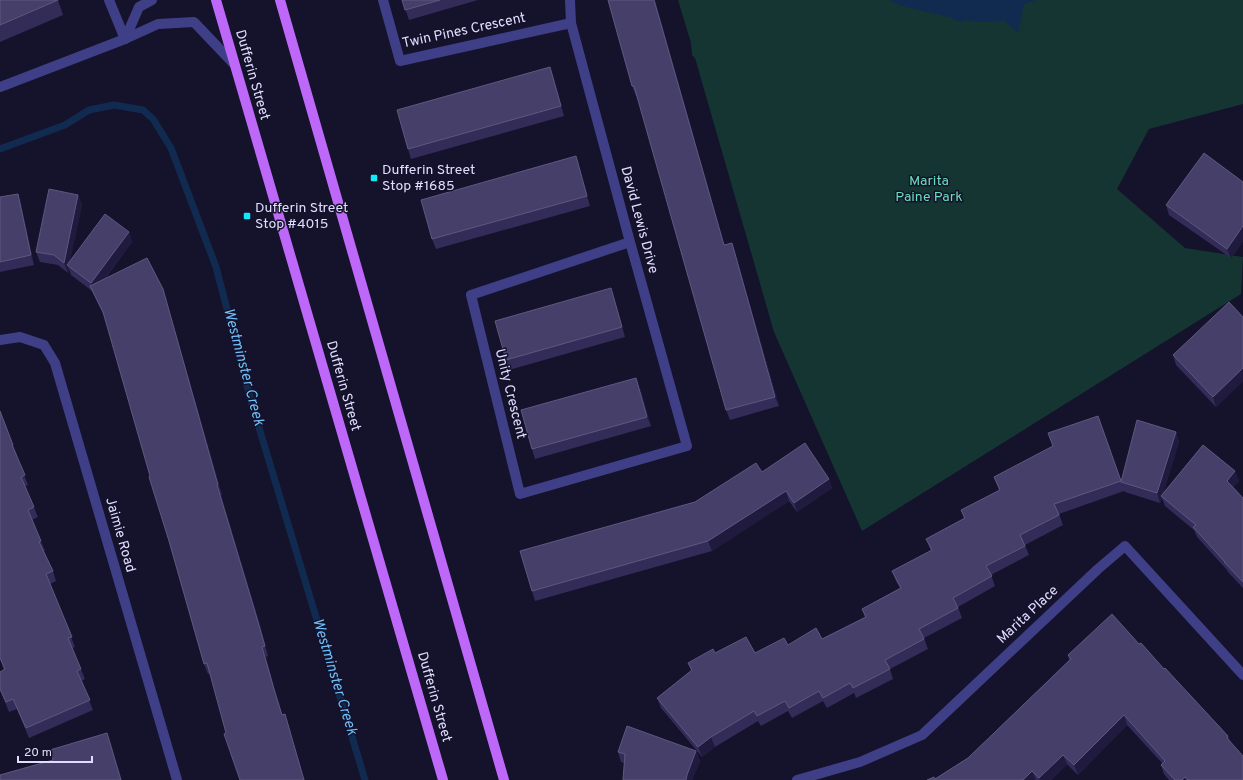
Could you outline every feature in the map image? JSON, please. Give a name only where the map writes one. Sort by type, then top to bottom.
[{"type":"main road","name":"Dufferin Street","points":[[216,0],[233,63],[444,780]]},
{"type":"main road","points":[[280,0],[504,780]]},
{"type":"street","points":[[109,0],[125,39]]},
{"type":"street","points":[[125,39],[139,7],[152,0]]},
{"type":"street","name":"Twin Pines Crescent","points":[[383,0],[400,61],[571,23]]},
{"type":"street","name":"David Lewis Drive","points":[[570,0],[571,23],[687,446]]},
{"type":"street","points":[[0,87],[125,39],[158,24],[194,22],[233,63]]},
{"type":"street","name":"Unity Crescent","points":[[630,242],[471,295],[520,494],[687,446]]},
{"type":"street","name":"Jaimie Road","points":[[0,340],[20,337],[44,345],[55,363],[177,780]]},
{"type":"street","name":"Marita Place","points":[[797,780],[860,762],[922,735],[1124,546],[1243,675]]},
{"type":"green space","name":"Marita Paine Park","points":[[678,0],[1243,0],[1243,104],[1149,129],[1117,189],[1185,248],[1243,257],[1241,294],[862,531],[774,332],[695,58],[692,55],[691,43]]},
{"type":"water","points":[[889,0],[1036,0],[1024,4],[1018,33],[1004,21],[982,22],[965,20],[961,22],[952,18],[902,6]]},
{"type":"building","points":[[0,0],[58,0],[0,25]]},
{"type":"building","points":[[402,0],[440,0],[405,10]]},
{"type":"building","points":[[608,0],[654,0],[724,245],[732,243],[775,397],[726,410],[634,86],[632,86]]},
{"type":"building","points":[[550,67],[561,106],[408,149],[397,110]]},
{"type":"building","points":[[1204,153],[1243,182],[1243,226],[1227,249],[1166,205]]},
{"type":"building","points":[[576,156],[587,196],[432,239],[421,200]]},
{"type":"building","points":[[49,189],[78,195],[64,263],[54,255],[36,252]]},
{"type":"building","points":[[18,194],[31,255],[0,262],[0,197]]},
{"type":"building","points":[[105,214],[129,232],[91,283],[67,265]]},
{"type":"building","points":[[147,258],[163,289],[217,485],[265,646],[262,647],[274,689],[282,715],[285,714],[304,780],[240,780],[224,734],[226,733],[207,663],[204,664],[149,477],[150,476],[103,312],[90,286]]},
{"type":"building","points":[[611,288],[622,327],[506,360],[495,321]]},
{"type":"building","points":[[1229,302],[1243,317],[1243,368],[1213,397],[1173,355]]},
{"type":"building","points":[[636,378],[647,417],[532,449],[521,410]]},
{"type":"building","points":[[0,411],[25,475],[21,477],[34,507],[28,510],[41,541],[39,542],[53,571],[46,574],[72,637],[68,638],[81,669],[77,671],[90,700],[26,728],[13,699],[6,702],[0,689],[0,672],[5,669],[0,658]]},
{"type":"building","points":[[1098,416],[1121,481],[1054,504],[1059,515],[1020,535],[1025,546],[986,566],[992,576],[953,598],[958,608],[919,629],[924,639],[885,660],[890,669],[853,688],[850,683],[823,698],[819,691],[789,708],[785,701],[757,716],[754,711],[711,737],[698,747],[657,698],[692,670],[688,663],[713,649],[715,653],[746,637],[755,653],[784,638],[788,645],[816,628],[822,639],[866,617],[862,609],[901,588],[892,571],[932,550],[926,539],[965,518],[961,510],[1000,490],[994,477],[1053,446],[1048,433]]},
{"type":"building","points":[[1137,420],[1176,432],[1157,493],[1121,482]]},
{"type":"building","points":[[805,443],[829,479],[794,503],[786,491],[708,541],[532,591],[520,551],[695,502],[756,463],[762,472]]},
{"type":"building","points":[[1203,445],[1235,471],[1227,481],[1243,498],[1243,582],[1193,527],[1196,525],[1161,496]]},
{"type":"building","points":[[1112,614],[1228,736],[1227,738],[1243,756],[1243,780],[1188,780],[1185,777],[1182,780],[1175,780],[1161,765],[1165,761],[1124,715],[1074,765],[1063,755],[1039,778],[1032,771],[1023,780],[927,780],[934,777],[935,779],[968,758],[1071,659],[1068,655]]},
{"type":"building","points":[[627,726],[696,751],[686,780],[623,780],[625,754],[618,752]]},
{"type":"building","points":[[107,733],[121,780],[0,780],[0,775],[53,760],[50,750]]},
{"type":"waterway","name":"Westminster Creek","points":[[0,149],[65,125],[89,110],[114,105],[143,110],[153,119],[171,148],[216,267],[251,401],[365,780]]},
{"type":"place","name":"Dufferin Street Stop #1685","points":[[374,178]]},
{"type":"place","name":"Dufferin Street Stop #4015","points":[[247,216]]}]
